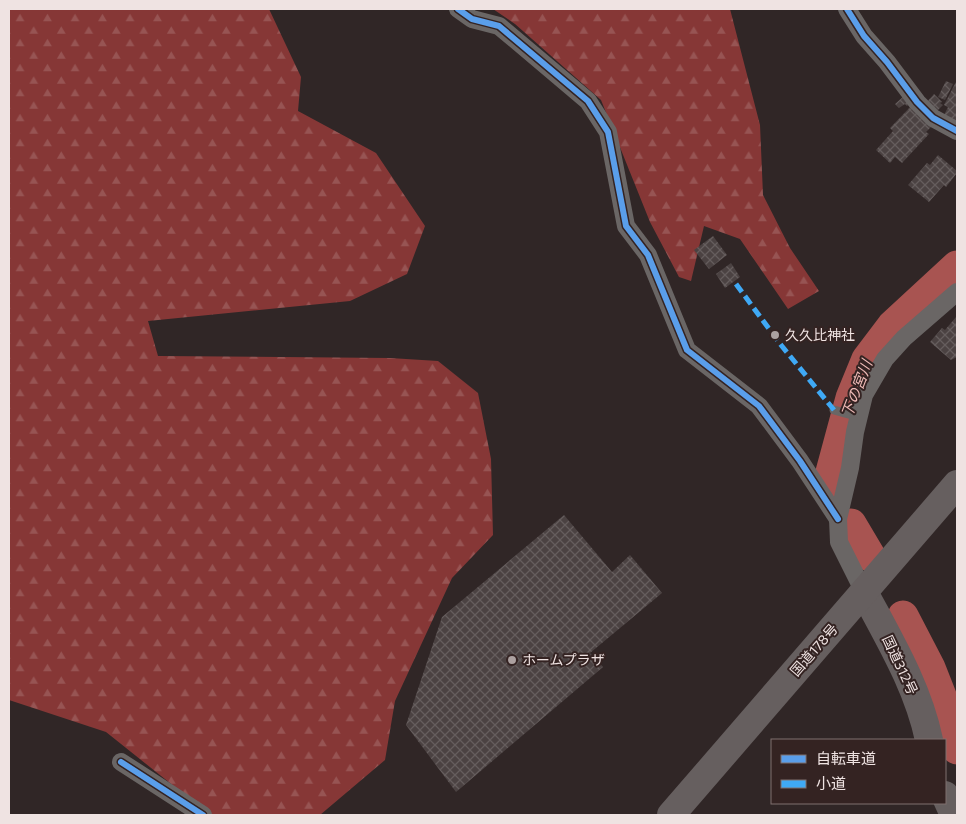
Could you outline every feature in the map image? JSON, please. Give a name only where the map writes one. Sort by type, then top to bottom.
[{"type":"highway","name":"国道178号","points":[[671,815],[957,484]]},
{"type":"highway","name":"国道312号","points":[[864,592],[909,680],[925,722],[929,739]]},
{"type":"highway","points":[[946,797],[954,815]]},
{"type":"street","points":[[458,9],[472,19],[499,26],[588,100],[608,132],[626,226],[648,255],[687,350],[760,406],[800,461],[838,519]]},
{"type":"street","points":[[847,9],[864,36],[887,62],[917,102],[933,118],[957,131]]},
{"type":"street","points":[[864,592],[839,542],[838,519],[850,468],[855,432],[854,415],[885,359],[904,338],[957,292]]},
{"type":"street","points":[[121,762],[203,815]]},
{"type":"lane","points":[[834,410],[854,415]]},
{"type":"green space","points":[[9,9],[269,9],[301,77],[298,111],[376,153],[425,226],[407,274],[350,301],[148,321],[158,356],[390,358],[438,361],[478,393],[491,459],[493,535],[452,578],[395,701],[385,760],[320,815],[210,815],[106,732],[9,700]]},
{"type":"green space","points":[[493,9],[730,9],[760,125],[763,195],[790,248],[819,291],[788,309],[740,239],[704,226],[691,281],[679,277],[650,222],[601,100],[515,24]]},
{"type":"building","points":[[957,80],[957,124],[943,117],[948,107],[944,105]]},
{"type":"building","points":[[946,81],[953,84],[945,100],[938,97]]},
{"type":"building","points":[[934,94],[943,105],[935,113],[925,104]]},
{"type":"building","points":[[905,95],[912,102],[907,106],[905,104],[899,108],[895,104]]},
{"type":"building","points":[[913,104],[934,124],[926,132],[929,134],[902,163],[895,157],[890,163],[876,150],[893,131],[890,128]]},
{"type":"building","points":[[938,155],[957,173],[946,187],[944,185],[929,202],[908,185],[927,163],[930,165]]},
{"type":"building","points":[[713,236],[727,255],[709,269],[694,250]]},
{"type":"building","points":[[731,263],[740,277],[725,288],[716,274]]},
{"type":"building","points":[[956,317],[957,357],[951,360],[930,342],[942,328],[945,330]]},
{"type":"building","name":"ホームプラザ","points":[[564,515],[612,572],[630,555],[662,593],[590,653],[603,667],[456,792],[406,725],[442,617]]},
{"type":"waterway","name":"下の宮川","points":[[830,485],[831,472],[851,398],[867,359],[892,326],[957,266]]},
{"type":"waterway","name":"下の宮川","points":[[851,524],[870,556]]},
{"type":"waterway","name":"下の宮川","points":[[903,616],[930,668],[943,701],[957,749]]},
{"type":"marked path","points":[[736,284],[781,345],[834,410]]},
{"type":"cycle path","points":[[458,9],[472,19],[499,26],[588,101],[608,132],[626,226],[648,255],[687,350],[759,406],[800,461],[838,519]]},
{"type":"cycle path","points":[[847,9],[864,36],[887,62],[917,102],[933,118],[957,131]]},
{"type":"cycle path","points":[[121,762],[203,815]]},
{"type":"place","name":"久久比神社","points":[[775,335]]},
{"type":"place","name":"ホームプラザ","points":[[512,660]]}]
